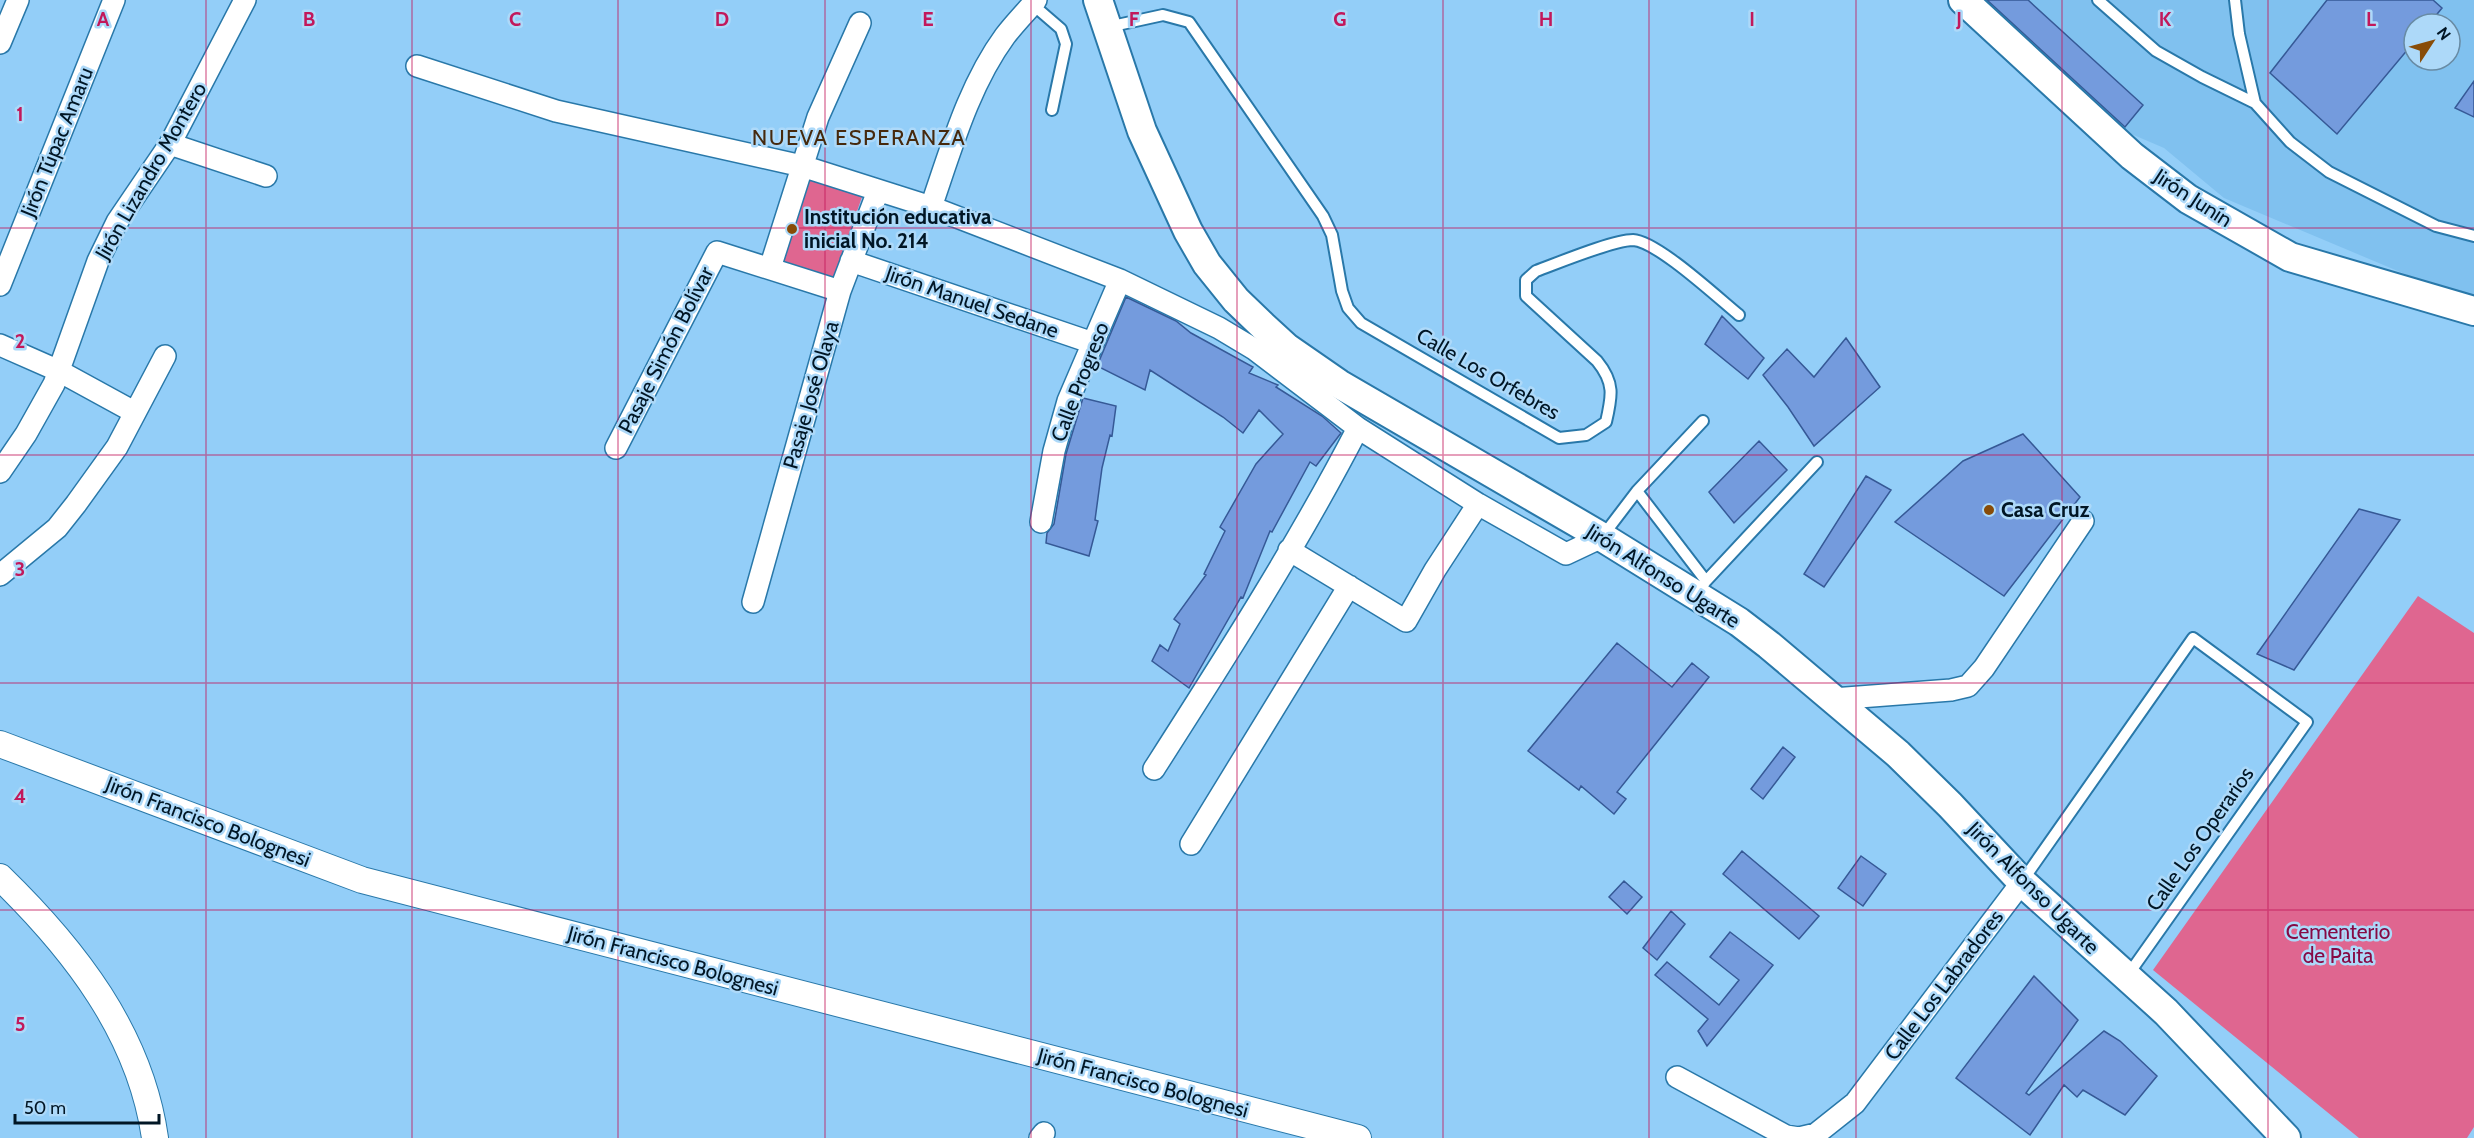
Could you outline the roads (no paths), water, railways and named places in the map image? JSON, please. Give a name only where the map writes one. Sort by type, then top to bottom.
[{"type":"main road","name":"Jirón Alfonso Ugarte","points":[[1098,0],[1143,131],[1188,231],[1207,264],[1236,300],[1263,326],[1334,394],[1701,589],[1898,754],[1950,805],[2022,882],[2166,1012],[2286,1138]]},
{"type":"main road","name":"Jirón Junín","points":[[1963,0],[2132,156],[2188,199],[2290,257],[2474,310]]},
{"type":"street","points":[[0,42],[18,0]]},
{"type":"street","name":"Jirón Túpac Amaru","points":[[0,285],[114,0]]},
{"type":"street","name":"Jirón Lizandro Montero","points":[[0,472],[26,434],[54,384],[98,261],[117,222],[170,144],[245,0]]},
{"type":"street","points":[[931,207],[958,127],[975,90],[1005,36],[1034,2]]},
{"type":"street","points":[[840,291],[770,268],[818,117],[860,23]]},
{"type":"street","points":[[417,66],[556,111],[802,166],[931,207],[1120,280],[1219,328],[1334,394],[1358,428],[1478,504],[1566,554],[1602,537]]},
{"type":"street","points":[[170,144],[266,176]]},
{"type":"street","name":"Pasaje José Olaya","points":[[753,602],[840,291],[878,191]]},
{"type":"street","name":"Pasaje Simón Bolívar","points":[[616,448],[717,252],[770,268]]},
{"type":"street","name":"Jirón Manuel Sedane","points":[[851,261],[1093,343]]},
{"type":"street","name":"Calle Progreso","points":[[1041,522],[1054,451],[1068,401],[1120,280]]},
{"type":"street","points":[[0,345],[59,371],[134,412]]},
{"type":"street","points":[[0,575],[57,528],[117,447],[165,356]]},
{"type":"street","points":[[1154,769],[1243,628],[1337,470],[1358,428]]},
{"type":"street","points":[[1289,550],[1406,621],[1435,570],[1478,504]]},
{"type":"street","points":[[1833,699],[1952,690],[1968,686],[1984,668],[2083,521]]},
{"type":"street","points":[[1191,844],[1349,586]]},
{"type":"street","name":"Jirón Francisco Bolognesi","points":[[0,744],[362,880],[1358,1138]]},
{"type":"street","points":[[0,877],[28,904],[65,947],[111,1010],[128,1043],[144,1089],[155,1138]]},
{"type":"street","name":"Calle Los Labradores","points":[[1677,1077],[1786,1136],[1799,1138],[1816,1134],[1855,1103],[2022,882]]},
{"type":"lane","points":[[2098,0],[2156,51],[2255,103],[2290,142],[2329,172],[2436,226],[2474,236]]},
{"type":"lane","points":[[2235,0],[2239,34],[2255,103]]},
{"type":"lane","points":[[1034,2],[1061,29],[1066,44],[1052,110]]},
{"type":"lane","name":"Calle Los Orfebres","points":[[1108,27],[1163,15],[1189,22],[1323,216],[1332,235],[1342,291],[1348,308],[1360,323],[1559,438],[1586,435],[1606,422],[1612,394],[1607,374],[1597,361],[1526,296],[1526,280],[1536,271],[1619,243],[1635,240],[1656,248],[1739,315]]},
{"type":"lane","points":[[1602,537],[1637,491],[1703,421]]},
{"type":"lane","points":[[1637,491],[1701,589],[1817,462]]},
{"type":"lane","name":"Calle Los Labradores","points":[[2022,882],[2193,638],[2307,722]]},
{"type":"lane","name":"Calle Los Operarios","points":[[2126,978],[2307,722]]},
{"type":"place","name":"Institución educativa inicial No. 214","points":[[792,229]]},
{"type":"place","name":"Casa Cruz","points":[[1989,510]]},
{"type":"district","name":"NUEVA ESPERANZA","points":[[859,137]]},
{"type":"park label","name":"Cementerio de Paita","points":[[2338,944]]}]
